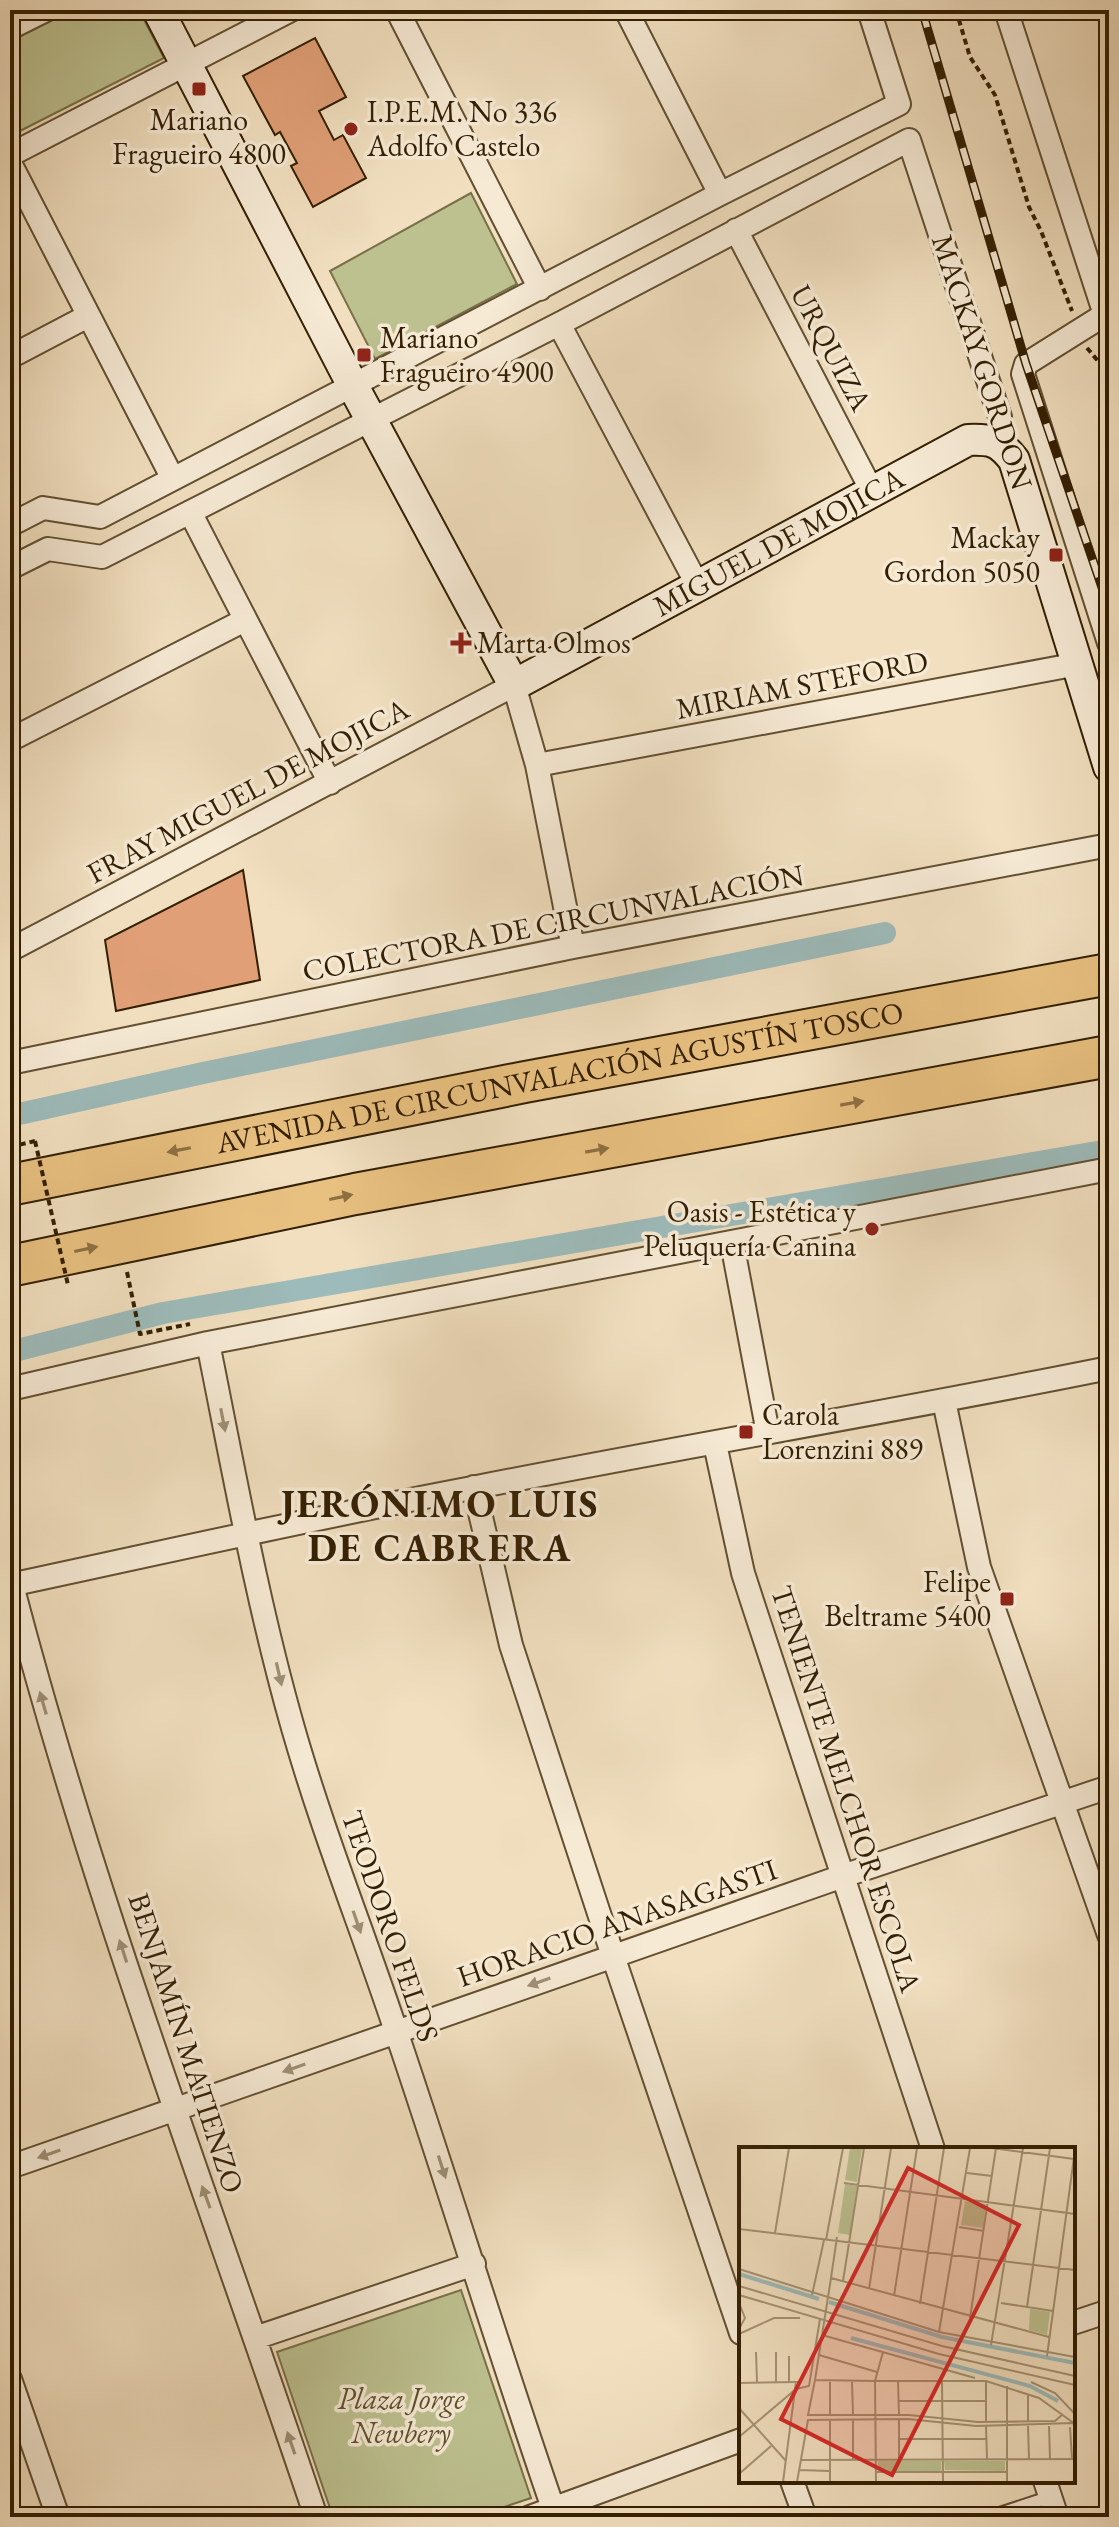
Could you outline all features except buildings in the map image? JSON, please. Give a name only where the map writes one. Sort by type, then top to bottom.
[{"type":"highway","points":[[790,1034],[888,993],[1109,951]]},
{"type":"highway","name":"AVENIDA DE CIRCUNVALACIÓN AGUSTÍN TOSCO","points":[[10,1185],[299,1126],[1109,974]]},
{"type":"highway","points":[[10,1266],[370,1191],[1109,1056]]},
{"type":"main road","points":[[158,10],[353,386],[514,685]]},
{"type":"main road","name":"MIGUEL DE MOJICA","points":[[514,685],[968,440],[987,439],[1002,433]]},
{"type":"main road","name":"MACKAY GORDON","points":[[1002,433],[1014,460],[1109,767]]},
{"type":"street","points":[[397,10],[540,289]]},
{"type":"street","points":[[626,10],[720,194]]},
{"type":"street","points":[[10,525],[43,508],[100,517],[899,104],[869,10]]},
{"type":"street","points":[[1006,10],[1107,318],[1026,364],[1023,374],[1109,643]]},
{"type":"street","points":[[10,155],[282,12]]},
{"type":"street","points":[[10,28],[34,13]]},
{"type":"street","name":"MACKAY GORDON","points":[[736,230],[909,140],[1002,433]]},
{"type":"street","points":[[10,163],[173,479]]},
{"type":"street","points":[[10,568],[48,549],[102,557],[372,421],[736,230]]},
{"type":"street","name":"URQUIZA","points":[[736,230],[873,493]]},
{"type":"street","points":[[10,357],[88,316]]},
{"type":"street","points":[[559,324],[698,586]]},
{"type":"street","points":[[1002,433],[1034,407]]},
{"type":"street","points":[[190,512],[330,783]]},
{"type":"street","points":[[10,740],[245,620]]},
{"type":"street","name":"MIRIAM STEFORD","points":[[537,765],[1078,664]]},
{"type":"street","points":[[514,685],[537,765],[573,947]]},
{"type":"street","name":"FRAY MIGUEL DE MOJICA","points":[[10,950],[514,685]]},
{"type":"street","name":"COLECTORA DE CIRCUNVALACIÓN","points":[[10,1063],[573,947],[1109,845]]},
{"type":"street","points":[[10,1389],[208,1343],[1109,1169]]},
{"type":"street","points":[[732,1243],[768,1433]]},
{"type":"street","name":"TEODORO FELDS","points":[[208,1343],[246,1533],[292,1727],[315,1802],[397,2032],[555,2513]]},
{"type":"street","points":[[11,1585],[474,1487],[1109,1368]]},
{"type":"street","points":[[944,1401],[979,1567],[1109,1935]]},
{"type":"street","name":"TENIENTE MELCHOR ESCOLA","points":[[715,1444],[743,1573],[932,2147]]},
{"type":"street","points":[[474,1487],[511,1645],[739,2327]]},
{"type":"street","name":"BENJAMÍN MATIENZO","points":[[11,1585],[51,1730],[174,2110],[316,2517]]},
{"type":"street","name":"HORACIO ANASAGASTI","points":[[10,2167],[843,1876],[1109,1787]]},
{"type":"street","points":[[255,2338],[474,2264]]},
{"type":"street","points":[[1075,2322],[1109,2311]]},
{"type":"street","points":[[10,2379],[58,2517]]},
{"type":"street","points":[[530,2517],[555,2513],[739,2441]]},
{"type":"street","points":[[793,2483],[805,2517]]},
{"type":"lane","points":[[989,2517],[1051,2498]]},
{"type":"path","points":[[956,10],[970,57],[995,95],[1029,207],[1085,346],[1109,374]]},
{"type":"path","points":[[10,1147],[35,1141],[68,1285]]},
{"type":"path","points":[[113,1275],[128,1272],[140,1334],[198,1322]]},
{"type":"green space","points":[[67,10],[139,10],[164,58],[10,136],[10,39]]},
{"type":"green space","points":[[471,193],[517,284],[375,359],[330,271]]},
{"type":"green space","name":"Plaza Jorge Newbery","points":[[461,2290],[531,2498],[474,2517],[333,2517],[277,2352]]},
{"type":"waterway","points":[[10,1116],[203,1073],[885,933]]},
{"type":"waterway","points":[[10,1352],[163,1313],[1109,1150]]},
{"type":"railway","points":[[922,10],[1026,364],[1109,608]]},
{"type":"place","name":"Mariano Fragueiro 4800","points":[[199,89]]},
{"type":"place","name":"I.P.E.M. No 336 Adolfo Castelo","points":[[351,129]]},
{"type":"place","name":"Mariano Fragueiro 4900","points":[[364,355]]},
{"type":"place","name":"Mackay Gordon 5050","points":[[1056,555]]},
{"type":"place","name":"Marta Olmos","points":[[461,643]]},
{"type":"place","name":"Oasis - Estética y Peluquería Canina","points":[[872,1229]]},
{"type":"place","name":"Carola Lorenzini 889","points":[[746,1432]]},
{"type":"place","name":"Felipe Beltrame 5400","points":[[1007,1599]]},
{"type":"district","name":"JERÓNIMO LUIS DE CABRERA","points":[[440,1526]]}]
